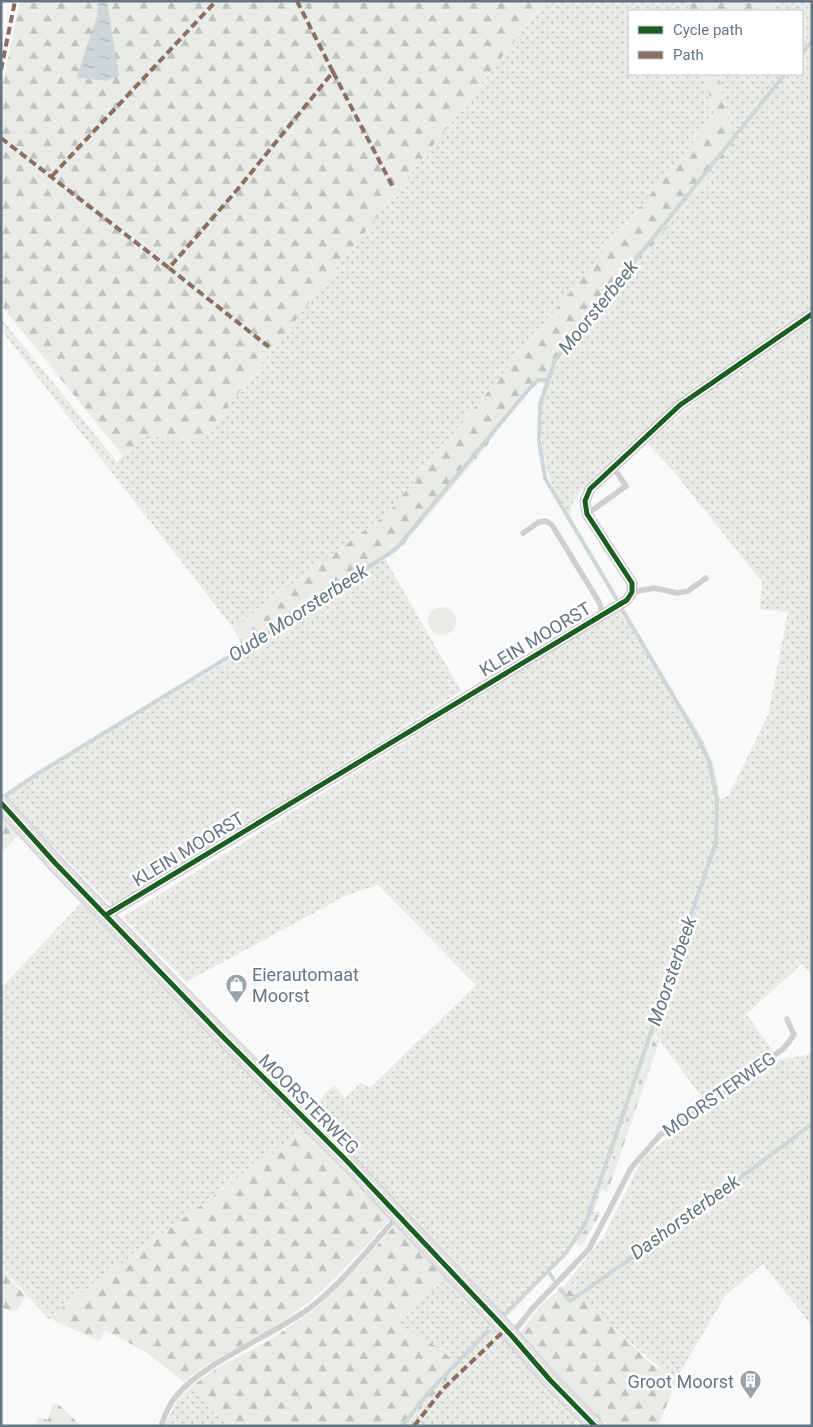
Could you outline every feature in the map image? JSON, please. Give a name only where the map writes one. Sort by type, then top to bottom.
[{"type":"street","points":[[632,592],[632,583],[586,514],[585,501],[590,489],[654,428],[694,394],[812,314]]},
{"type":"street","name":"KLEIN MOORST","points":[[106,915],[627,600],[632,592]]},
{"type":"street","name":"MOORSTERWEG","points":[[1,804],[56,864],[399,1215],[511,1335],[550,1380],[595,1426]]},
{"type":"lane","points":[[586,514],[626,486],[613,467]]},
{"type":"lane","points":[[523,533],[539,522],[546,521],[552,525],[599,602],[603,614]]},
{"type":"lane","points":[[632,592],[654,588],[677,593],[688,591],[706,578]]},
{"type":"lane","name":"MOORSTERWEG","points":[[511,1335],[532,1309],[589,1250],[632,1168],[660,1135],[718,1097],[784,1048],[794,1035],[787,1019]]},
{"type":"lane","points":[[161,1426],[176,1396],[185,1388],[206,1370],[272,1333],[308,1309],[347,1272],[399,1215]]},
{"type":"green space","points":[[20,1],[98,1],[97,16],[79,78],[106,81],[111,33],[107,1],[546,1],[204,437],[194,439],[146,436],[123,456],[1,305],[1,92]]},
{"type":"green space","points":[[546,1],[687,1],[689,10],[628,10],[628,75],[704,75],[714,113],[711,121],[388,513],[233,628],[1,330],[1,318],[117,462],[146,436],[194,439],[204,437]]},
{"type":"green space","points":[[687,1],[776,1],[768,10],[689,10]]},
{"type":"green space","points":[[776,1],[812,1],[812,308],[696,389],[580,492],[572,504],[568,521],[551,483],[545,462],[542,440],[541,418],[543,397],[549,377],[560,359],[734,145],[718,75],[803,75],[803,10],[768,10]]},
{"type":"green space","points":[[704,75],[718,75],[734,145],[560,359],[553,368],[547,385],[535,382],[530,385],[511,408],[486,447],[403,545],[357,580],[245,650],[233,628],[388,513],[711,121],[714,113]]},
{"type":"green space","points":[[812,319],[812,976],[802,964],[746,1014],[773,1051],[704,1100],[655,1034],[590,1223],[576,1243],[505,1319],[309,1111],[334,1085],[345,1098],[361,1083],[370,1088],[476,985],[378,885],[345,896],[186,982],[123,917],[620,609],[701,736],[714,766],[720,799],[729,795],[768,715],[788,612],[760,609],[762,582],[674,472],[647,443],[719,382]]},
{"type":"green space","points":[[385,559],[461,691],[113,907],[4,797],[94,739],[274,634]]},
{"type":"green space","points":[[442,607],[452,611],[456,621],[452,631],[442,635],[432,631],[428,621],[432,611]]},
{"type":"green space","points":[[1,814],[19,835],[1,853]]},
{"type":"green space","points":[[83,901],[248,1068],[304,1129],[48,1318],[1,1267],[1,988]]},
{"type":"green space","points":[[654,1039],[660,1039],[607,1193],[602,1189]]},
{"type":"green space","points":[[812,1054],[812,1326],[763,1264],[725,1296],[676,1379],[670,1377],[565,1285],[604,1236],[641,1162],[653,1149],[779,1060]]},
{"type":"green space","points":[[304,1129],[390,1219],[326,1287],[297,1311],[270,1330],[207,1365],[184,1382],[146,1352],[105,1330],[100,1341],[48,1318]]},
{"type":"green space","points":[[594,1212],[601,1212],[581,1247],[576,1243],[590,1223]]},
{"type":"green space","points":[[395,1225],[447,1278],[394,1321],[440,1349],[459,1366],[406,1426],[228,1426],[192,1386],[219,1367],[272,1339],[316,1308],[360,1265]]},
{"type":"green space","points":[[1,1267],[25,1296],[18,1309],[12,1312],[1,1307]]},
{"type":"green space","points":[[447,1278],[577,1420],[571,1426],[406,1426],[459,1366],[393,1321]]},
{"type":"green space","points":[[565,1285],[574,1294],[577,1293],[654,1366],[677,1380],[658,1426],[610,1426],[591,1414],[518,1335],[542,1304]]},
{"type":"green space","points":[[192,1386],[228,1426],[164,1426],[180,1396]]},
{"type":"green space","points":[[58,1404],[81,1426],[35,1426],[38,1417],[48,1420],[53,1405]]},
{"type":"water","points":[[98,1],[107,1],[119,76],[106,81],[79,78],[77,76],[97,16]]},
{"type":"waterway","name":"Moorsterbeek","points":[[803,52],[812,41]]},
{"type":"waterway","name":"Moorsterbeek","points":[[616,598],[545,478],[539,441],[540,404],[555,360],[784,75]]},
{"type":"waterway","name":"Oude Moorsterbeek","points":[[2,798],[37,774],[276,628],[396,549],[529,389],[538,380],[549,380]]},
{"type":"waterway","name":"Moorsterbeek","points":[[501,1318],[566,1253],[586,1222],[716,842],[717,800],[709,761],[695,733],[622,609]]},
{"type":"waterway","name":"Dashorsterbeek","points":[[560,1289],[570,1301],[653,1243],[812,1124]]},
{"type":"waterway","name":"Dashorsterbeek","points":[[548,1271],[554,1280]]},
{"type":"waterway","name":"Moorsterbeek","points":[[402,1426],[429,1392],[488,1331]]},
{"type":"marked path","points":[[1,70],[15,1]]},
{"type":"marked path","points":[[52,176],[216,1]]},
{"type":"marked path","points":[[1,138],[169,268],[237,190],[333,72],[297,1]]},
{"type":"marked path","points":[[333,72],[394,189]]},
{"type":"marked path","points":[[169,268],[269,347]]},
{"type":"marked path","points":[[414,1426],[443,1389],[506,1329]]},
{"type":"cycle path","points":[[106,915],[627,600],[632,592],[632,583],[587,514],[585,501],[590,489],[680,405],[812,314]]},
{"type":"cycle path","points":[[1,803],[56,864],[221,1035],[345,1159],[595,1426]]},
{"type":"place","name":"Eierautomaat Moorst","points":[[236,1003]]},
{"type":"place","name":"Groot Moorst","points":[[750,1400]]}]
